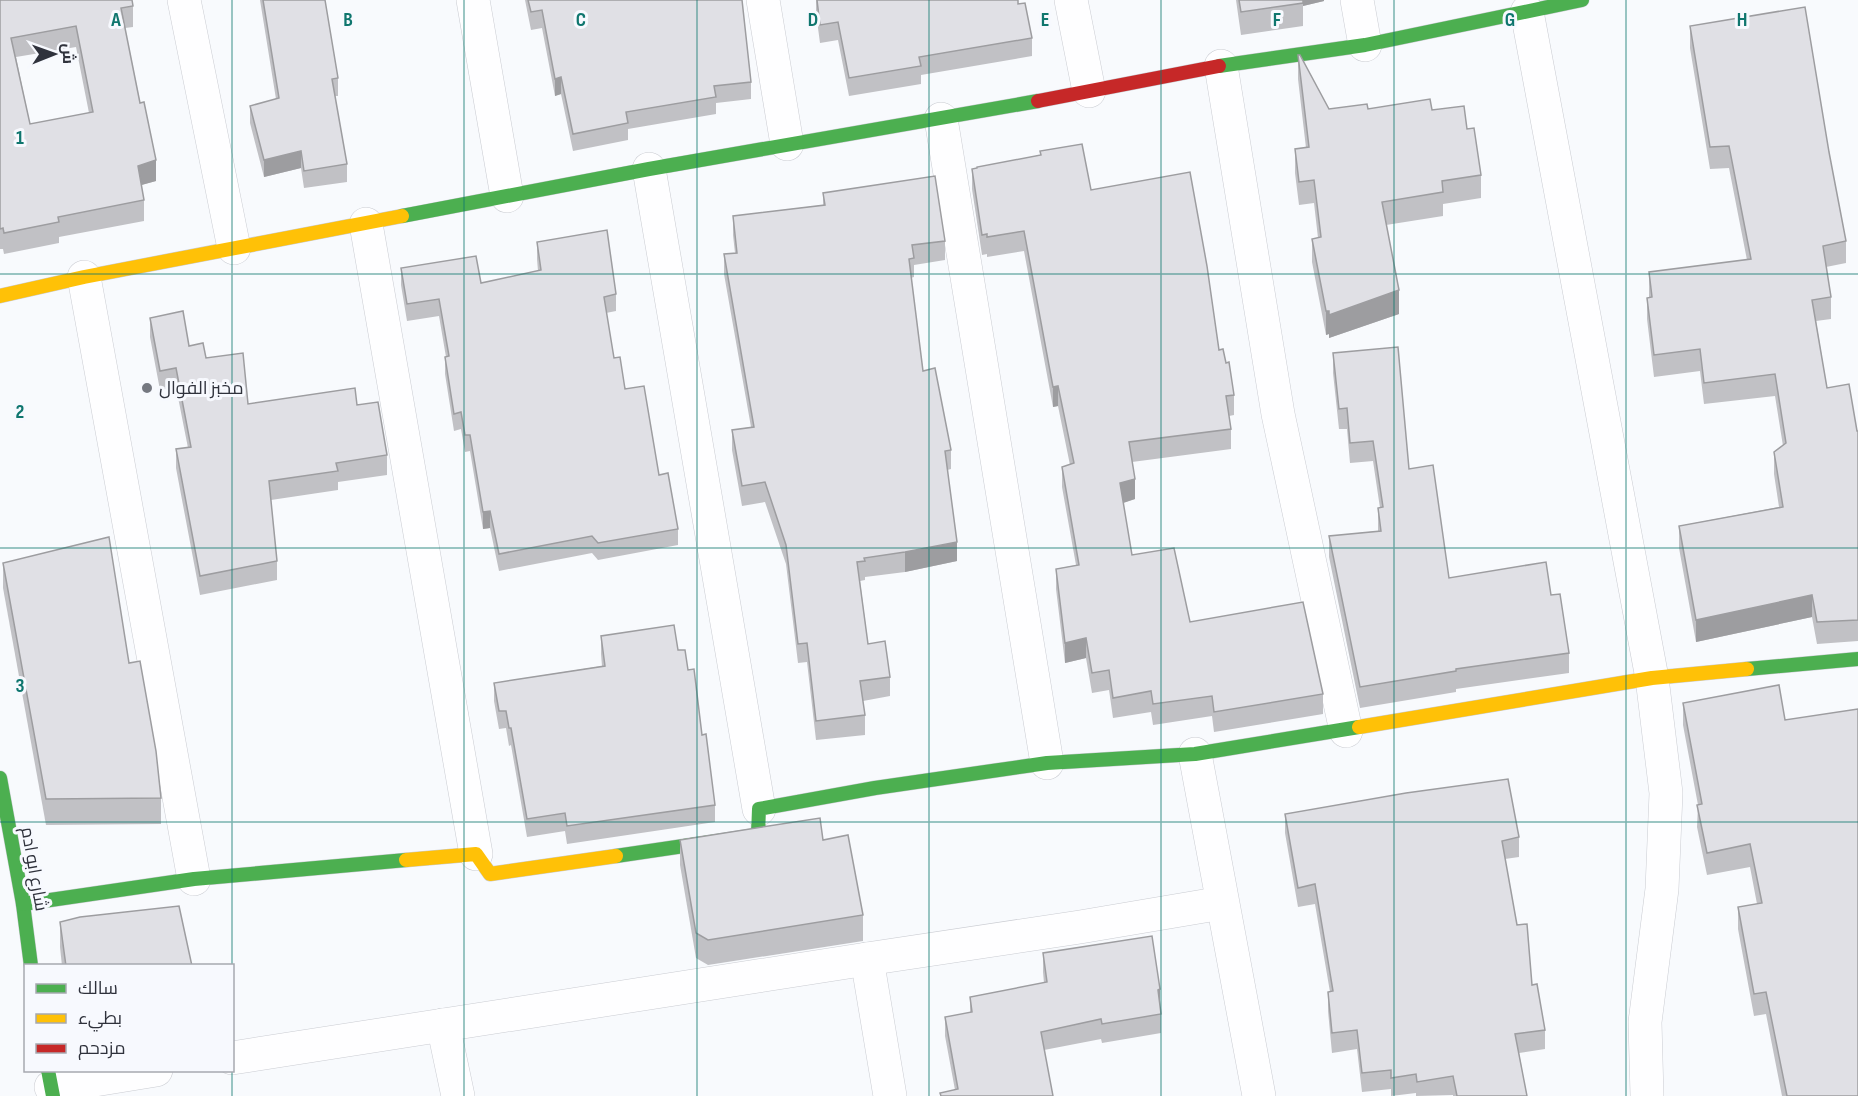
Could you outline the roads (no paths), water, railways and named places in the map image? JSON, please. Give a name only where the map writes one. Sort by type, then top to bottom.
[{"type":"street","points":[[184,0],[234,248]]},
{"type":"street","points":[[473,0],[507,196]]},
{"type":"street","points":[[764,0],[787,144]]},
{"type":"street","points":[[1071,0],[1089,91]]},
{"type":"street","points":[[1358,0],[1365,45]]},
{"type":"street","points":[[0,296],[84,277],[649,169],[787,144],[941,120],[1221,66],[1365,45],[1582,0]]},
{"type":"street","points":[[1527,12],[1652,678],[1666,793],[1662,889],[1645,1022],[1647,1096]]},
{"type":"street","points":[[1221,66],[1278,414],[1346,730]]},
{"type":"street","points":[[941,120],[1047,763]]},
{"type":"street","points":[[366,224],[476,854],[490,874],[758,835],[759,809],[649,169]]},
{"type":"street","points":[[84,277],[194,879]]},
{"type":"street","points":[[759,809],[875,788],[1047,763],[1196,754],[1652,678],[1858,659]]},
{"type":"street","points":[[1196,754],[1259,1096]]},
{"type":"street","name":"شارع ابو ادم","points":[[0,778],[23,904],[31,964]]},
{"type":"street","points":[[23,904],[194,879],[476,854]]},
{"type":"street","points":[[234,1058],[1222,903]]},
{"type":"street","points":[[867,959],[890,1096]]},
{"type":"street","points":[[443,1025],[458,1096]]},
{"type":"street","points":[[50,1085],[148,1072]]},
{"type":"place","name":"مخبز الفوال","points":[[147,388]]}]
